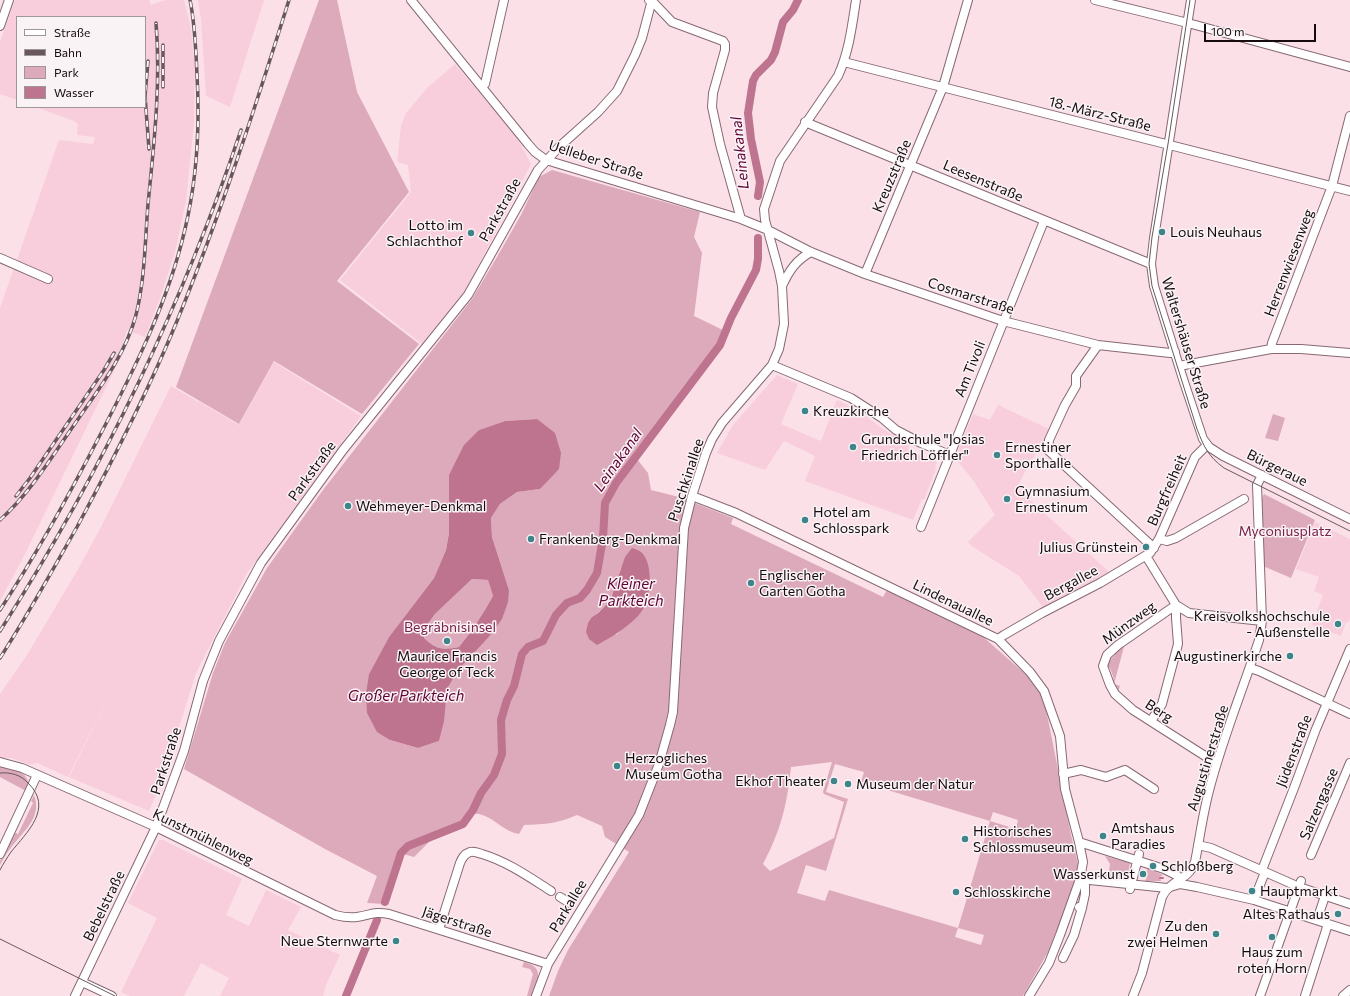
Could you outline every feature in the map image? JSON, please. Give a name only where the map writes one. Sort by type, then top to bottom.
[{"type":"street","points":[[0,26],[9,0]]},
{"type":"street","name":"Uelleber Straße","points":[[411,0],[532,148],[546,160],[740,219],[768,230]]},
{"type":"street","points":[[482,87],[485,84],[504,0]]},
{"type":"street","points":[[651,0],[672,22],[723,41],[725,44],[725,50],[713,93],[712,107],[720,144],[740,219]]},
{"type":"street","name":"Parkstraße","points":[[156,827],[180,762],[208,667],[219,641],[261,563],[347,445],[468,294],[532,178],[546,160],[598,112],[617,91],[642,38],[651,0]]},
{"type":"street","name":"Puschkinallee","points":[[628,833],[643,805],[659,764],[672,714],[684,528],[692,496],[709,445],[716,432],[772,365],[779,349],[783,331],[784,318],[782,286],[764,209],[782,156],[838,76],[844,62],[851,35],[856,0]]},
{"type":"street","name":"Kreuzstraße","points":[[865,274],[943,87],[968,0]]},
{"type":"street","points":[[1095,0],[1188,23],[1350,67]]},
{"type":"street","name":"Waltershäuser Straße","points":[[1191,0],[1151,264],[1154,286],[1179,366],[1201,432],[1207,445]]},
{"type":"street","name":"18.-März-Straße","points":[[844,62],[1350,190]]},
{"type":"street","name":"Herrenwiesenweg","points":[[1271,349],[1332,186],[1350,116]]},
{"type":"street","name":"Leesenstraße","points":[[805,122],[1151,264]]},
{"type":"street","name":"Am Tivoli","points":[[921,527],[1044,221]]},
{"type":"street","name":"Cosmarstraße","points":[[768,230],[811,252],[865,274],[1003,321],[1098,345],[1170,353],[1175,352]]},
{"type":"street","points":[[782,286],[794,265],[811,252]]},
{"type":"street","points":[[0,258],[48,279]]},
{"type":"street","points":[[1098,345],[1076,376],[1076,386],[1052,433],[1049,440],[1048,450],[1154,548]]},
{"type":"street","points":[[1179,366],[1271,349],[1301,349],[1350,353]]},
{"type":"street","points":[[772,365],[851,398],[882,418],[896,430],[921,443],[950,455]]},
{"type":"street","name":"Burgfreiheit","points":[[1154,548],[1195,457],[1207,445]]},
{"type":"street","name":"Bürgeraue","points":[[1207,445],[1216,452],[1350,519]]},
{"type":"street","points":[[1146,556],[1176,605],[1189,613],[1262,620],[1257,485],[1262,475]]},
{"type":"street","name":"Lindenauallee","points":[[692,496],[736,513],[998,639],[1030,672],[1044,691],[1060,736],[1063,755],[1063,774],[1079,842],[1082,862],[1080,879]]},
{"type":"street","points":[[1159,539],[1167,541],[1176,538],[1244,499]]},
{"type":"street","name":"Bergallee","points":[[998,639],[1146,556],[1154,548]]},
{"type":"street","points":[[1151,721],[1162,704],[1178,644],[1176,605]]},
{"type":"street","name":"Münzweg","points":[[1104,666],[1107,655],[1118,645],[1176,605]]},
{"type":"street","name":"Augustinerstraße","points":[[1181,877],[1188,874],[1198,864],[1198,845],[1204,809],[1217,762],[1259,640],[1262,620]]},
{"type":"street","name":"Jüdenstraße","points":[[1264,868],[1316,729],[1350,649]]},
{"type":"street","name":"Berg","points":[[1104,666],[1110,685],[1115,694],[1133,710],[1217,762]]},
{"type":"street","points":[[1250,668],[1350,714]]},
{"type":"street","name":"Kunstmühlenweg","points":[[0,762],[22,768],[156,827],[335,916],[347,918],[357,917]]},
{"type":"street","name":"Salzengasse","points":[[1311,855],[1350,762]]},
{"type":"street","points":[[1063,774],[1081,770],[1106,777],[1125,770],[1154,789]]},
{"type":"street","points":[[0,854],[38,775]]},
{"type":"street","name":"Bebelstraße","points":[[75,996],[156,827]]},
{"type":"street","name":"Parkallee","points":[[536,996],[548,964],[628,833]]},
{"type":"street","points":[[1079,842],[1138,858],[1181,877],[1254,900],[1288,915],[1317,920],[1326,927],[1350,931]]},
{"type":"street","points":[[1198,845],[1264,868],[1324,896],[1350,904]]},
{"type":"street","points":[[439,929],[462,858],[470,852],[476,852],[498,859],[517,869],[551,891]]},
{"type":"street","points":[[1131,886],[1138,858]]},
{"type":"street","points":[[1254,900],[1264,868]]},
{"type":"street","points":[[1133,996],[1142,973],[1163,890],[1181,877]]},
{"type":"street","points":[[1080,879],[1163,890]]},
{"type":"street","points":[[1029,996],[1048,963],[1080,879]]},
{"type":"street","points":[[1063,958],[1074,935],[1082,908],[1085,885],[1080,879]]},
{"type":"street","points":[[1260,996],[1300,884]]},
{"type":"street","points":[[1317,920],[1324,896]]},
{"type":"street","points":[[560,897],[570,903]]},
{"type":"street","points":[[1071,904],[1082,908]]},
{"type":"street","name":"Jägerstraße","points":[[357,917],[380,912],[439,929],[548,964]]},
{"type":"street","points":[[1305,996],[1326,927]]},
{"type":"street","points":[[82,982],[112,996]]},
{"type":"street","points":[[1343,996],[1350,990]]},
{"type":"shaded area","points":[[15,0],[149,0],[151,5],[165,0],[184,0],[191,29],[195,67],[194,123],[186,201],[175,252],[160,298],[145,337],[127,330],[113,373],[24,556],[0,601],[0,308],[59,140],[93,144],[95,137],[77,135],[78,124],[74,121],[39,108],[146,108],[146,16],[16,16],[16,100],[0,94],[0,42]]},
{"type":"shaded area","points":[[198,0],[264,0],[230,107],[206,96],[201,19]]},
{"type":"shaded area","points":[[455,64],[516,136],[531,164],[466,289],[422,344],[340,280],[411,192],[408,165],[397,162],[401,125],[406,113],[427,88]]},
{"type":"shaded area","points":[[274,362],[361,416],[247,573],[196,673],[163,779],[149,811],[69,777],[113,688],[68,777],[37,763],[30,765],[12,758],[0,758],[0,694],[27,655],[77,571],[102,525],[171,386],[197,401],[195,405],[198,401],[239,425]]},
{"type":"shaded area","name":"Grundschule \"Josias Friedrich Löffler\"","points":[[777,375],[798,384],[781,424],[821,441],[837,400],[858,410],[880,427],[909,445],[908,450],[937,462],[936,469],[924,500],[922,499],[913,520],[805,481],[815,456],[784,441],[765,470],[717,453],[733,425]]},
{"type":"shaded area","name":"Gymnasium Ernestinum","points":[[998,405],[1051,430],[1029,464],[1017,488],[1109,572],[1043,607],[1019,576],[973,547],[968,542],[995,515],[973,480],[955,458],[973,414],[990,420]]},
{"type":"shaded area","points":[[1315,522],[1350,539],[1350,619],[1348,623],[1346,622],[1341,636],[1312,625],[1323,595],[1314,591],[1319,577],[1296,569]]},
{"type":"shaded area","points":[[159,840],[163,840],[242,879],[226,915],[249,926],[266,890],[301,907],[288,930],[340,955],[326,985],[323,996],[220,996],[229,978],[201,963],[184,996],[130,996],[121,992],[157,918],[128,903]]},
{"type":"green space","points":[[319,0],[337,0],[357,92],[409,192],[337,281],[419,344],[362,414],[274,361],[239,424],[176,387]]},
{"type":"green space","name":"Englischer Garten Gotha","points":[[552,170],[700,212],[694,237],[702,253],[694,316],[725,331],[704,363],[633,454],[648,473],[651,490],[679,497],[733,518],[731,524],[883,597],[887,590],[981,635],[1031,679],[1040,692],[1045,704],[1078,864],[1073,889],[1052,945],[1023,996],[549,996],[558,971],[568,950],[629,852],[605,837],[602,826],[577,815],[551,823],[524,825],[519,834],[507,830],[485,816],[473,814],[465,823],[447,834],[440,835],[429,842],[414,857],[403,854],[385,904],[367,903],[377,876],[325,849],[184,769],[213,673],[225,643],[267,568],[323,490],[472,299],[521,215],[539,177]],"holes":[[[537,419],[540,489],[517,492],[500,504],[491,518],[492,537],[509,590],[488,638],[459,669],[447,689],[439,741],[418,748],[390,740],[369,674],[389,637],[434,578],[446,550],[449,533],[449,475],[479,430],[505,421]],[[621,568],[642,611],[616,635],[592,617],[608,602]],[[832,762],[823,792],[824,794],[844,802],[834,838],[770,871],[763,864],[779,828],[791,767]],[[835,764],[864,772],[861,782],[990,821],[958,928],[829,890],[825,901],[797,893],[806,865],[826,871],[848,799],[826,792]],[[993,812],[1018,820],[1016,829],[990,821]],[[958,928],[984,935],[981,945],[955,937]]]},
{"type":"green space","points":[[1273,414],[1285,418],[1278,441],[1265,438]]},
{"type":"green space","name":"Myconiusplatz","points":[[1264,494],[1315,520],[1291,578],[1263,566],[1262,498]]},
{"type":"green space","name":"Begräbnisinsel","points":[[472,579],[488,580],[493,596],[473,629],[459,647],[444,649],[436,647],[424,638],[427,625],[435,614]]},
{"type":"green space","points":[[1125,643],[1114,684],[1120,686],[1118,692],[1111,681],[1114,679],[1110,668],[1107,669],[1106,664],[1115,655],[1113,653]]},
{"type":"green space","points":[[0,767],[12,769],[23,774],[28,781],[26,791],[0,777]]},
{"type":"green space","points":[[34,795],[36,811],[34,818],[7,853],[0,865],[0,861],[13,832],[18,834],[33,803],[31,801]]},
{"type":"green space","points":[[1105,856],[1130,863],[1127,879],[1101,876],[1109,871],[1110,864]]},
{"type":"green space","points":[[1147,868],[1163,875],[1160,877],[1161,881],[1145,881],[1147,877]]},
{"type":"green space","points":[[524,962],[531,965],[538,971],[532,996],[527,996],[533,974],[530,969],[522,967]]},
{"type":"water","name":"Großer Parkteich","points":[[537,419],[555,433],[561,453],[559,469],[540,489],[517,492],[500,504],[491,518],[492,537],[509,590],[508,602],[502,619],[488,638],[459,669],[447,689],[444,721],[439,741],[418,748],[390,740],[377,732],[367,713],[366,694],[369,674],[389,637],[434,578],[446,550],[449,533],[449,475],[464,445],[479,430],[505,421]],"holes":[[[472,579],[488,580],[493,596],[459,647],[448,649],[436,647],[424,638],[427,625],[435,614]]]},
{"type":"water","name":"Kleiner Parkteich","points":[[632,548],[641,552],[648,564],[650,581],[645,605],[638,616],[627,626],[597,645],[589,639],[586,632],[588,623],[592,617],[605,606],[612,595],[625,557]]},
{"type":"waterway","name":"Leinakanal","points":[[758,196],[760,182],[751,139],[748,113],[753,81],[756,75],[771,60],[775,52],[783,22],[793,10],[798,0]]},
{"type":"waterway","name":"Leinakanal","points":[[385,902],[401,853],[408,846],[463,824],[473,810],[481,793],[494,775],[502,754],[501,720],[507,700],[514,686],[522,654],[528,647],[543,641],[556,615],[567,603],[580,598],[587,590],[597,573],[603,538],[605,503],[616,483],[720,345],[731,318],[756,270],[758,259],[758,238]]},
{"type":"waterway","name":"Leinakanal","points":[[346,996],[377,920]]},
{"type":"tram line","points":[[1190,0],[1152,237],[1149,264],[1152,286],[1197,429],[1204,446],[1210,455],[1224,468],[1350,531]]},
{"type":"tram line","points":[[0,773],[8,773],[22,778],[35,792],[39,802],[38,811],[30,828],[11,852],[0,870]]},
{"type":"tram line","points":[[0,939],[115,996]]},
{"type":"railway","points":[[0,610],[39,547],[87,461],[124,388],[148,337],[178,257],[189,210],[195,172],[198,133],[196,47],[190,0]]},
{"type":"railway","points":[[0,658],[30,609],[104,477],[130,426],[166,347],[208,242],[250,121],[289,0]]},
{"type":"railway","points":[[0,520],[31,487],[101,386],[125,345],[136,315],[143,274],[156,114],[158,68],[156,23]]},
{"type":"railway","points":[[163,45],[163,87]]},
{"type":"railway","points":[[146,84],[148,61]]},
{"type":"railway","points":[[146,108],[149,149]]},
{"type":"railway","points":[[0,631],[37,572],[72,511],[136,388],[193,261],[241,130]]},
{"type":"railway","points":[[16,496],[30,478],[114,353]]},
{"type":"place","name":"Louis Neuhaus","points":[[1162,232]]},
{"type":"place","name":"Lotto im Schlachthof","points":[[471,233]]},
{"type":"place","name":"Kreuzkirche","points":[[805,411]]},
{"type":"place","name":"Grundschule \"Josias Friedrich Löffler\"","points":[[853,447]]},
{"type":"place","name":"Ernestiner Sporthalle","points":[[997,455]]},
{"type":"place","name":"Gymnasium Ernestinum","points":[[1007,499]]},
{"type":"place","name":"Wehmeyer-Denkmal","points":[[348,506]]},
{"type":"place","name":"Hotel am Schlosspark","points":[[805,520]]},
{"type":"place","name":"Frankenberg-Denkmal","points":[[531,539]]},
{"type":"place","name":"Julius Grünstein","points":[[1146,547]]},
{"type":"place","name":"Englischer Garten Gotha","points":[[751,583]]},
{"type":"place","name":"Kreisvolkshochschule - Außenstelle","points":[[1338,624]]},
{"type":"place","name":"Maurice Francis George of Teck","points":[[447,641]]},
{"type":"place","name":"Augustinerkirche","points":[[1290,656]]},
{"type":"place","name":"Herzogliches Museum Gotha","points":[[617,766]]},
{"type":"place","name":"Ekhof Theater","points":[[834,781]]},
{"type":"place","name":"Museum der Natur","points":[[848,784]]},
{"type":"place","name":"Amtshaus Paradies","points":[[1103,836]]},
{"type":"place","name":"Historisches Schlossmuseum","points":[[965,839]]},
{"type":"place","name":"Schloßberg","points":[[1153,866]]},
{"type":"place","name":"Wasserkunst","points":[[1143,874]]},
{"type":"place","name":"Hauptmarkt","points":[[1252,891]]},
{"type":"place","name":"Schlosskirche","points":[[956,892]]},
{"type":"place","name":"Altes Rathaus","points":[[1338,914]]},
{"type":"place","name":"Zu den zwei Helmen","points":[[1216,934]]},
{"type":"place","name":"Haus zum roten Horn","points":[[1272,937]]},
{"type":"place","name":"Neue Sternwarte","points":[[396,941]]}]
